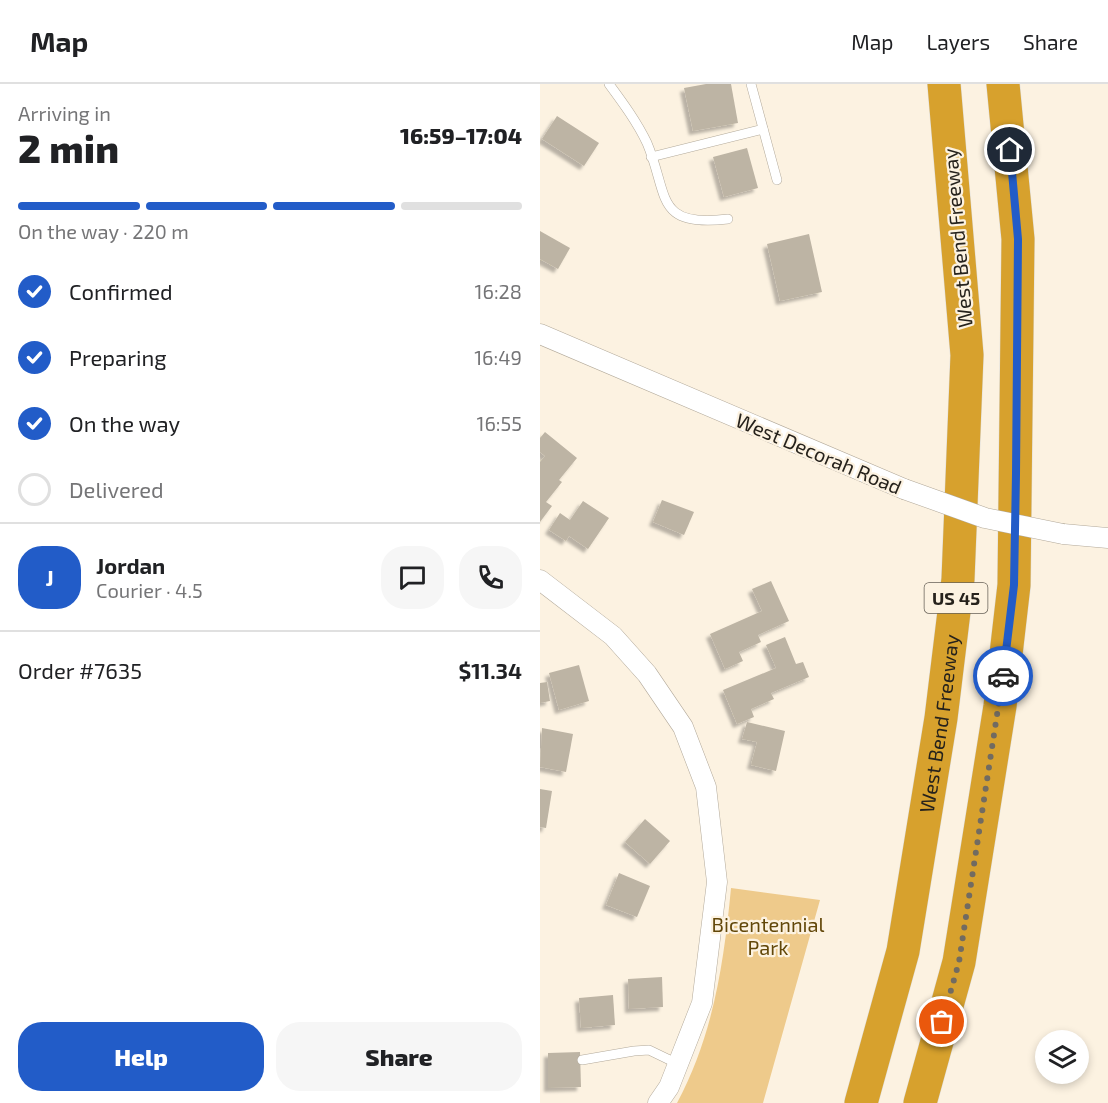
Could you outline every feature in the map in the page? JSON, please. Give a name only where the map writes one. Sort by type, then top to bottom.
[{"type":"highway","name":"West Bend Freeway","points":[[861,1103],[903,951],[941,718],[958,579],[967,355],[944,84]]},
{"type":"highway","name":"US 45","points":[[920,1103],[959,962],[1000,706],[1014,585],[1018,239],[1003,84]]},
{"type":"street","name":"West Decorah Road","points":[[540,334],[904,489],[985,518],[1063,534],[1108,538]]},
{"type":"street","points":[[540,580],[613,636],[647,674],[683,727],[705,787],[717,882],[702,1003],[669,1087],[658,1103]]},
{"type":"lane","points":[[609,84],[640,129],[671,210],[678,216],[690,220],[728,219]]},
{"type":"lane","points":[[751,84],[777,180]]},
{"type":"lane","points":[[651,157],[763,129]]},
{"type":"lane","points":[[582,1059],[634,1050],[649,1050],[678,1064]]},
{"type":"green space","name":"Bicentennial Park","points":[[731,888],[820,900],[763,1103],[677,1103],[700,1052],[715,999],[725,944]]},
{"type":"building","points":[[706,84],[731,84],[738,123],[693,131],[684,88]]},
{"type":"building","points":[[557,116],[599,143],[584,166],[542,139]]},
{"type":"building","points":[[747,148],[758,188],[724,197],[713,157]]},
{"type":"building","points":[[540,231],[570,248],[558,269],[540,259]]},
{"type":"building","points":[[809,234],[822,292],[780,301],[767,244]]},
{"type":"building","points":[[545,432],[577,458],[559,480],[562,482],[546,502],[552,506],[540,522],[540,462],[545,456],[540,452],[540,438]]},
{"type":"building","points":[[662,500],[694,512],[684,535],[653,522]]},
{"type":"building","points":[[583,501],[609,518],[588,549],[569,536],[566,541],[549,530],[560,513],[570,520]]},
{"type":"building","points":[[771,581],[789,621],[758,635],[761,642],[739,652],[743,661],[725,669],[710,634],[762,611],[752,589]]},
{"type":"building","points":[[785,637],[796,664],[803,662],[809,677],[771,693],[774,699],[751,709],[754,717],[737,724],[723,690],[776,668],[766,645]]},
{"type":"building","points":[[579,665],[589,701],[559,710],[549,673]]},
{"type":"building","points":[[547,682],[550,701],[540,703],[540,683]]},
{"type":"building","points":[[747,722],[785,731],[776,771],[751,765],[757,742],[742,739]]},
{"type":"building","points":[[542,728],[573,734],[566,772],[540,767]]},
{"type":"building","points":[[540,789],[552,791],[546,828],[540,827]]},
{"type":"building","points":[[645,819],[670,841],[650,864],[625,842]]},
{"type":"building","points":[[619,873],[650,886],[637,917],[606,905]]},
{"type":"building","points":[[662,977],[663,1007],[629,1009],[628,979]]},
{"type":"building","points":[[613,995],[615,1025],[581,1028],[579,998]]},
{"type":"building","points":[[580,1052],[581,1087],[548,1088],[548,1053]]},
{"type":"way so far","points":[[942,1022],[959,962],[1003,676]]},
{"type":"route","points":[[1003,676],[1014,585],[1016,474],[1018,239],[1010,150]]}]
